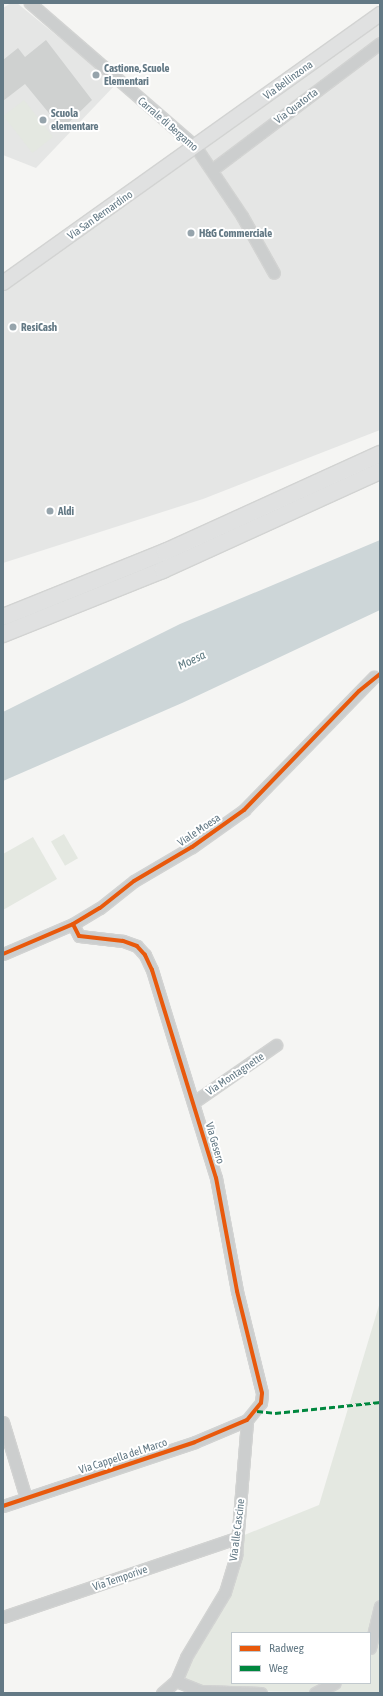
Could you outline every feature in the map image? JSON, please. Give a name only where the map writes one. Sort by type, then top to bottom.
[{"type":"highway","points":[[3,617],[165,552],[380,454]]},
{"type":"highway","points":[[3,634],[149,576],[380,471]]},
{"type":"main road","name":"Via Bellinzona","points":[[196,146],[380,14]]},
{"type":"main road","name":"Via San Bernardino","points":[[3,283],[196,146]]},
{"type":"street","name":"Carrale di Bergamo","points":[[30,3],[196,146],[213,169],[274,273]]},
{"type":"street","name":"Via Quatorta","points":[[213,169],[380,43]]},
{"type":"street","name":"Viale Moesa","points":[[3,954],[73,924],[244,810],[374,677]]},
{"type":"street","name":"Via Gesero","points":[[73,924],[79,936],[123,941],[137,946],[145,955],[194,1102],[216,1178],[237,1291],[262,1392],[257,1411],[247,1420]]},
{"type":"street","name":"Via Montagnette","points":[[194,1102],[276,1045]]},
{"type":"street","name":"Via Cappella del Marco","points":[[3,1506],[195,1442],[247,1420]]},
{"type":"street","name":"Via alle Cascine","points":[[162,1693],[176,1680],[186,1657],[225,1592],[237,1538],[247,1420]]},
{"type":"street","points":[[3,1422],[26,1498]]},
{"type":"street","name":"Via Temporive","points":[[3,1617],[237,1538]]},
{"type":"street","points":[[371,1644],[380,1606]]},
{"type":"street","points":[[176,1680],[190,1688],[209,1692],[261,1693]]},
{"type":"street","points":[[315,1693],[333,1684]]},
{"type":"shaded area","name":"Scuola elementare","points":[[11,3],[17,3],[116,84],[36,168],[3,155],[3,8]]},
{"type":"shaded area","points":[[380,14],[380,430],[203,499],[3,563],[3,284]]},
{"type":"shaded area","points":[[24,100],[53,137],[32,153],[4,116]]},
{"type":"shaded area","points":[[64,834],[78,858],[65,866],[51,842]]},
{"type":"shaded area","points":[[33,837],[57,879],[3,910],[3,854]]},
{"type":"shaded area","points":[[380,1302],[380,1693],[229,1691],[176,1681],[225,1592],[237,1538],[319,1505]]},
{"type":"water","name":"Moesa","points":[[380,540],[380,610],[182,703],[3,781],[3,712],[180,624]]},
{"type":"building","name":"Scuola elementare","points":[[46,40],[92,100],[62,129],[25,84],[3,101],[3,60],[18,48],[25,57]]},
{"type":"marked path","points":[[257,1411],[275,1413],[380,1402]]},
{"type":"cycle path","points":[[3,954],[73,924],[100,908],[134,881],[192,847],[244,810],[359,691],[380,674]]},
{"type":"cycle path","points":[[3,1506],[195,1442],[247,1420],[261,1403],[262,1393],[237,1291],[216,1178],[152,970],[145,955],[137,946],[123,941],[79,936],[73,924]]},
{"type":"place","name":"Castione, Scuole Elementari","points":[[96,75]]},
{"type":"place","name":"Scuola elementare","points":[[43,120]]},
{"type":"place","name":"H&G Commerciale","points":[[191,233]]},
{"type":"place","name":"ResiCash","points":[[13,327]]},
{"type":"place","name":"Aldi","points":[[50,511]]}]
